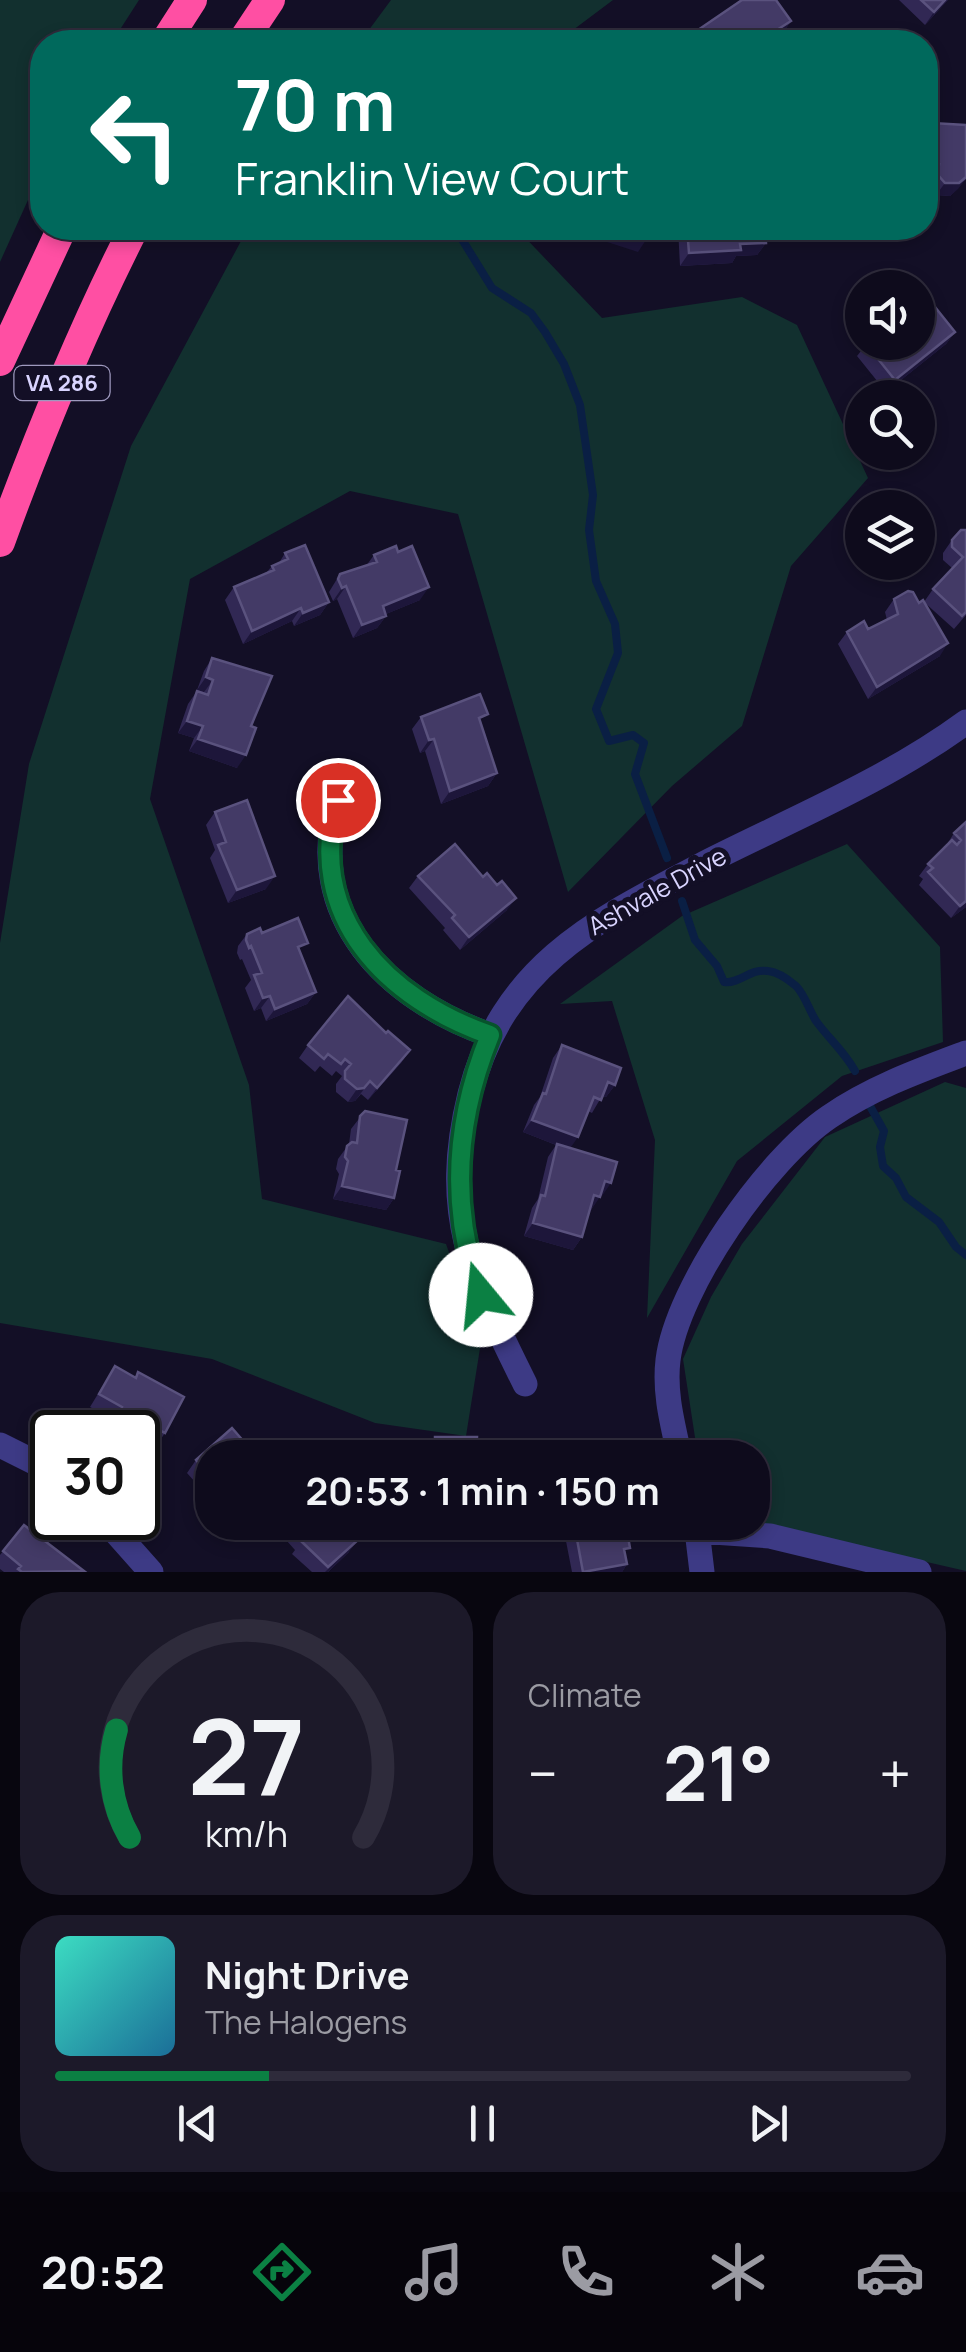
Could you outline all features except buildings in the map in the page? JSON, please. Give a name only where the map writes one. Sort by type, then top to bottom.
[{"type":"highway","points":[[173,30],[192,0]]},
{"type":"highway","points":[[250,30],[270,0]]},
{"type":"highway","name":"VA 286","points":[[0,361],[56,240]]},
{"type":"highway","name":"VA 286","points":[[0,542],[46,419],[128,240]]},
{"type":"street","name":"Ashvale Drive","points":[[526,1384],[472,1271],[458,1194],[466,1113],[478,1066],[490,1035],[508,1006],[558,950],[611,912],[892,769],[966,722]]},
{"type":"street","points":[[338,800],[330,829],[331,885],[342,914],[363,947],[417,999],[461,1025],[490,1035]]},
{"type":"street","points":[[676,1440],[666,1388],[672,1335],[707,1264],[751,1197],[785,1156],[826,1118],[900,1078],[966,1053]]},
{"type":"street","points":[[0,1444],[30,1460]]},
{"type":"street","points":[[770,1536],[919,1572]]},
{"type":"street","points":[[123,1540],[151,1572]]},
{"type":"street","points":[[698,1540],[702,1572]]},
{"type":"green space","points":[[0,0],[139,0],[120,30],[30,30],[30,196],[0,262]]},
{"type":"green space","points":[[391,0],[613,0],[573,30],[369,30]]},
{"type":"green space","points":[[242,240],[527,240],[602,318],[742,297],[797,325],[845,428],[845,470],[864,470],[868,478],[858,490],[845,490],[845,504],[791,566],[742,726],[672,786],[568,892],[458,514],[350,491],[190,579],[150,799],[249,1085],[262,1199],[446,1244],[481,1342],[466,1436],[375,1423],[212,1359],[0,1323],[0,943],[29,764],[131,446]]},
{"type":"green space","points":[[847,844],[940,947],[943,1042],[842,1076],[737,1161],[647,1318],[655,1140],[612,1001],[560,1004],[682,916]]},
{"type":"green space","points":[[945,1082],[966,1088],[966,1571],[770,1526],[770,1440],[695,1440],[683,1359],[711,1297],[742,1244],[825,1137]]},
{"type":"waterway","points":[[462,240],[492,288],[531,313],[545,332],[564,364],[580,405],[593,495],[589,530],[596,581],[615,624],[618,653],[596,709],[609,741],[633,735],[644,743],[635,774],[667,858]]},
{"type":"waterway","points":[[682,901],[695,940],[717,966],[724,982],[762,971],[787,979],[799,990],[816,1021],[855,1071]]},
{"type":"waterway","points":[[870,1106],[884,1131],[880,1147],[883,1166],[896,1178],[906,1197],[939,1222],[966,1255]]},
{"type":"route","points":[[338,800],[330,829],[331,885],[342,914],[363,947],[417,999],[461,1025],[490,1035],[466,1113],[458,1166],[466,1245],[481,1295]]}]
